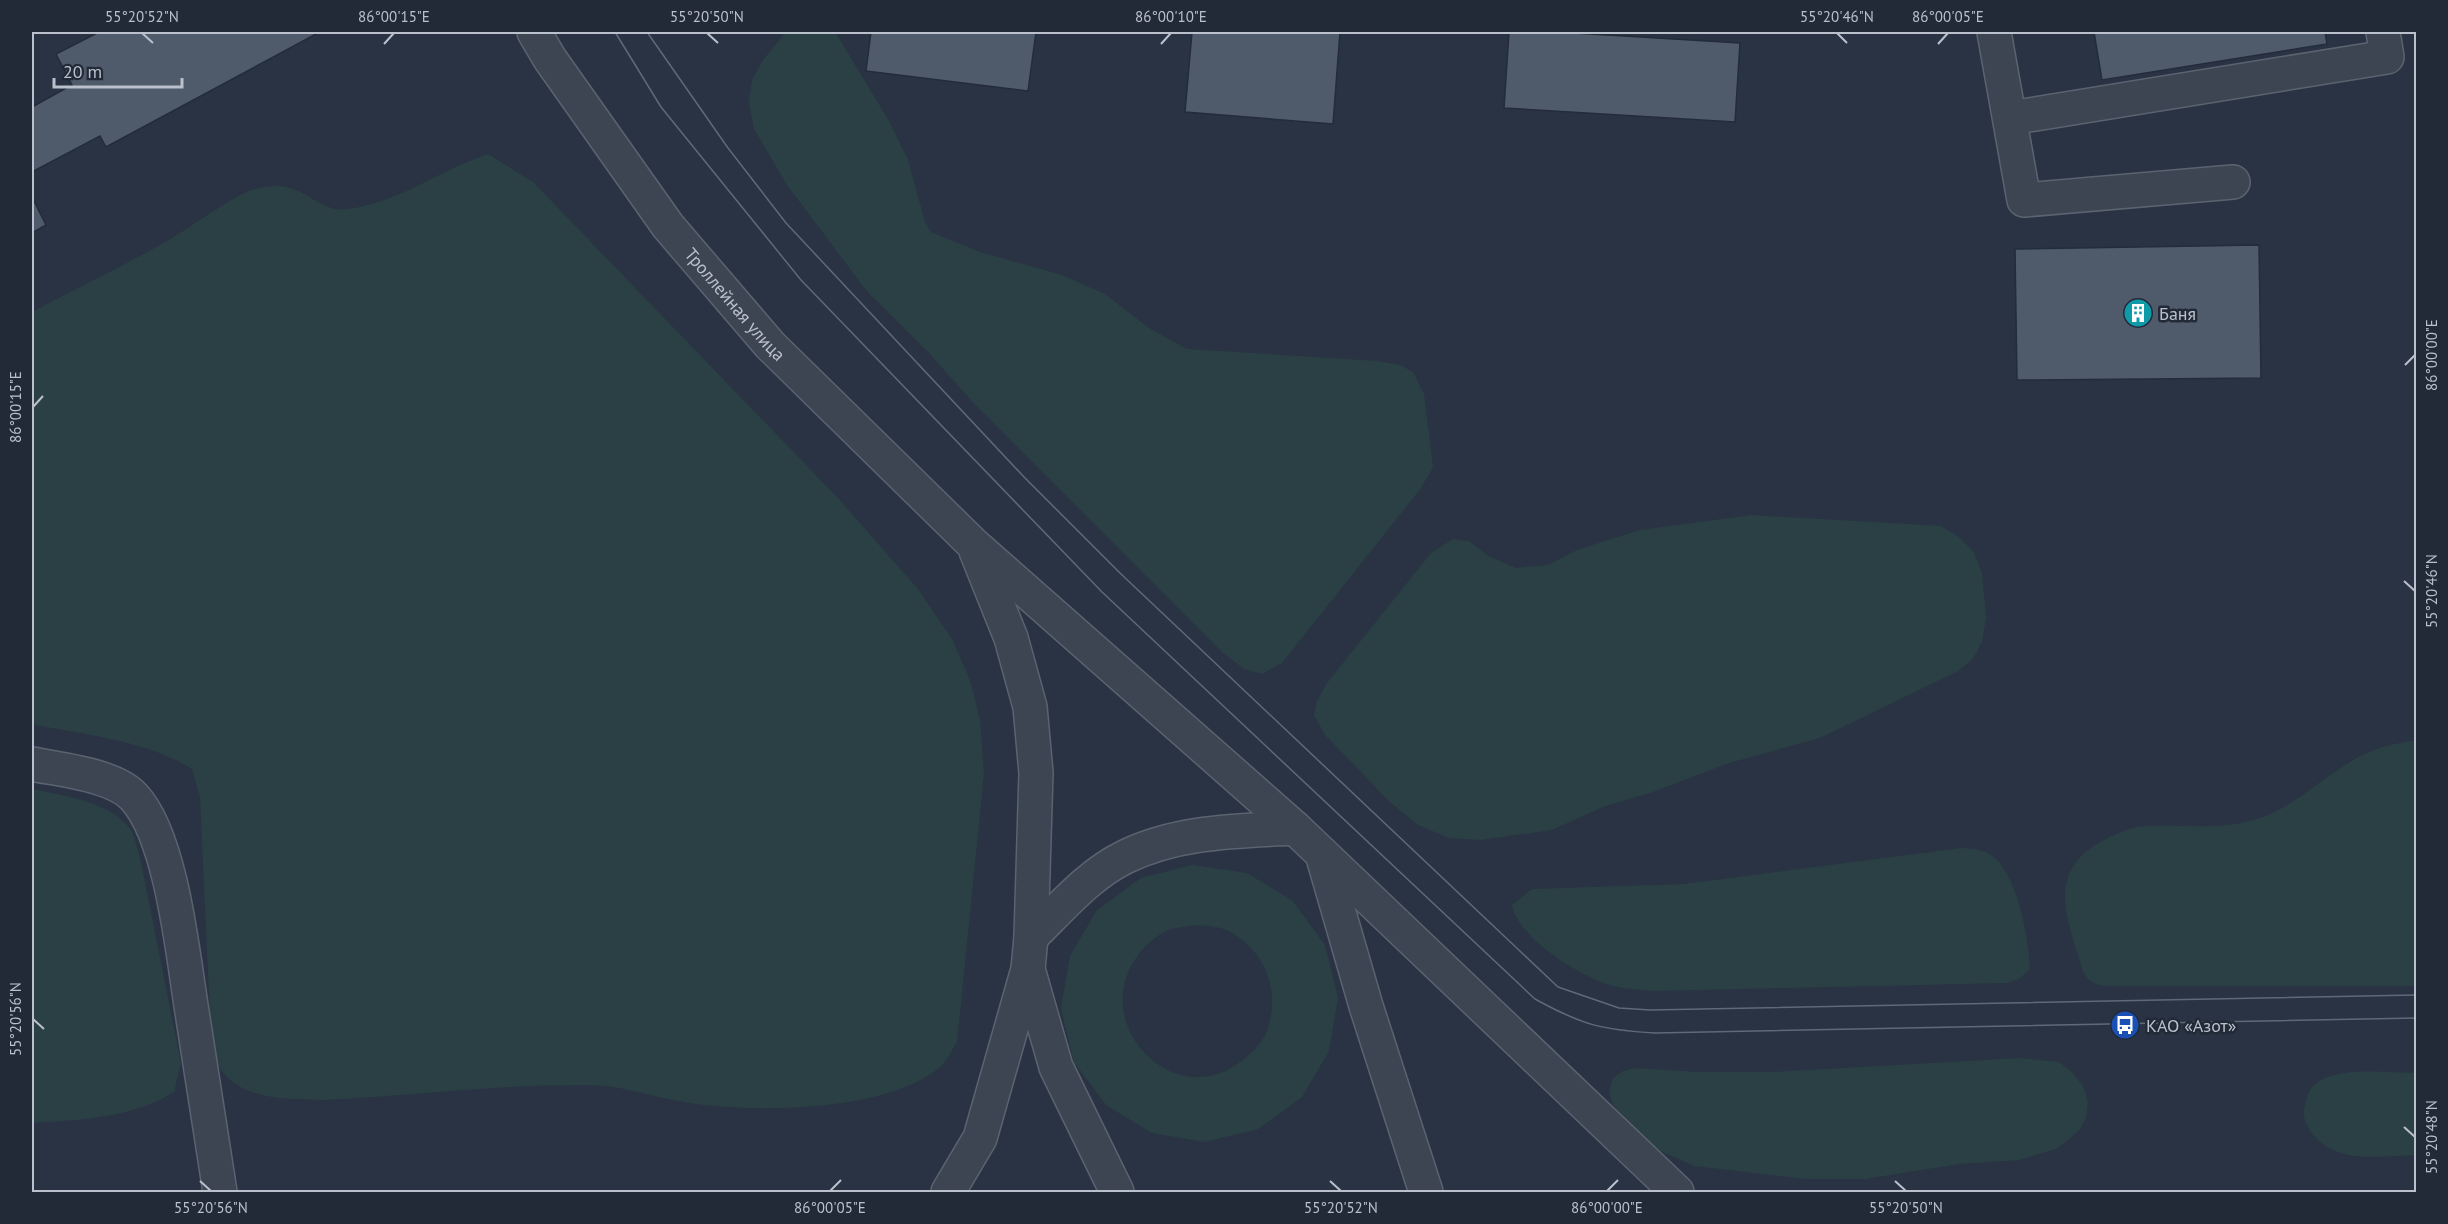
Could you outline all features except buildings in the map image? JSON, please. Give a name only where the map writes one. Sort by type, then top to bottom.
[{"type":"street","name":"Троллейная улица","points":[[534,32],[550,59],[668,226],[762,336],[973,544],[1322,852],[1677,1192]]},
{"type":"street","points":[[1994,32],[2024,200],[2233,182]]},
{"type":"street","points":[[2010,118],[2387,57],[2383,32]]},
{"type":"street","points":[[948,1192],[980,1138],[1028,969],[1031,937],[1036,773],[1030,707],[1011,638],[973,544]]},
{"type":"street","points":[[32,764],[115,783],[133,796],[147,814],[157,834],[177,914],[220,1192]]},
{"type":"street","points":[[1031,937],[1081,887],[1124,857],[1178,837],[1230,831],[1295,828]]},
{"type":"street","points":[[1322,852],[1366,1006],[1426,1192]]},
{"type":"street","points":[[1028,969],[1056,1067],[1117,1192]]},
{"type":"green space","points":[[786,32],[833,32],[837,35],[889,121],[908,160],[925,222],[931,232],[980,252],[1062,275],[1105,294],[1149,328],[1187,349],[1377,361],[1400,365],[1413,372],[1424,394],[1433,467],[1421,488],[1282,663],[1262,674],[1244,669],[1223,653],[968,397],[930,354],[866,290],[787,185],[754,129],[749,103],[752,80],[763,60]]},
{"type":"green space","points":[[488,154],[533,182],[836,496],[918,589],[952,639],[970,680],[980,720],[984,774],[957,1042],[939,1068],[915,1083],[885,1094],[851,1102],[776,1108],[707,1105],[612,1087],[589,1085],[522,1086],[322,1100],[281,1098],[253,1092],[230,1080],[221,1070],[211,1038],[200,797],[192,769],[155,751],[135,745],[32,724],[32,312],[152,250],[246,192],[272,186],[286,187],[297,190],[326,206],[348,209],[385,200]]},
{"type":"green space","points":[[1752,515],[1941,526],[1959,537],[1974,552],[1982,573],[1986,618],[1982,642],[1972,660],[1958,671],[1820,738],[1729,763],[1650,793],[1605,806],[1552,830],[1480,840],[1449,838],[1418,825],[1391,803],[1325,735],[1314,715],[1317,701],[1327,683],[1431,553],[1453,539],[1469,541],[1488,556],[1516,568],[1548,565],[1577,550],[1640,530]]},
{"type":"green space","points":[[2416,740],[2416,986],[2107,986],[2099,985],[2088,979],[2082,969],[2067,917],[2066,889],[2068,876],[2075,864],[2100,842],[2138,827],[2230,825],[2260,818],[2291,803],[2362,755],[2386,746]]},
{"type":"green space","points":[[32,789],[72,797],[99,806],[122,820],[134,836],[181,1063],[174,1092],[158,1101],[105,1116],[32,1123]]},
{"type":"green space","points":[[1962,848],[1980,850],[1989,854],[1999,862],[2014,889],[2024,924],[2030,969],[2019,979],[2006,983],[1652,991],[1626,988],[1597,980],[1552,954],[1526,930],[1517,918],[1512,905],[1532,889],[1684,884]]},
{"type":"green space","points":[[1193,865],[1247,873],[1293,901],[1325,945],[1338,998],[1329,1051],[1302,1097],[1258,1129],[1205,1142],[1152,1133],[1106,1105],[1074,1062],[1061,1009],[1070,956],[1097,910],[1141,878]],"holes":[[[1198,925],[1229,931],[1242,939],[1260,960],[1266,972],[1272,999],[1268,1028],[1263,1039],[1236,1065],[1211,1076],[1186,1076],[1163,1068],[1144,1052],[1130,1032],[1123,1008],[1125,983],[1136,958],[1147,945],[1171,929]]]},
{"type":"green space","points":[[2020,1058],[2059,1062],[2072,1072],[2083,1086],[2088,1101],[2086,1118],[2080,1129],[2067,1141],[2056,1149],[2019,1160],[1959,1164],[1865,1179],[1805,1179],[1694,1166],[1654,1148],[1613,1105],[1609,1091],[1613,1078],[1623,1071],[1636,1068],[1697,1072],[1775,1072]]},
{"type":"green space","points":[[2355,1072],[2416,1073],[2416,1155],[2373,1157],[2345,1154],[2321,1143],[2305,1121],[2304,1110],[2309,1093],[2321,1080]]},
{"type":"tram line","points":[[615,32],[661,107],[801,280],[1102,592],[1535,999],[1566,1015],[1593,1025],[1655,1033],[2416,1018]]},
{"type":"tram line","points":[[647,32],[728,148],[786,223],[1025,478],[1121,574],[1558,987],[1619,1008],[1650,1010],[2416,995]]},
{"type":"place","name":"Баня","points":[[2138,313]]},
{"type":"place","name":"КАО «Азот»","points":[[2125,1025]]}]
